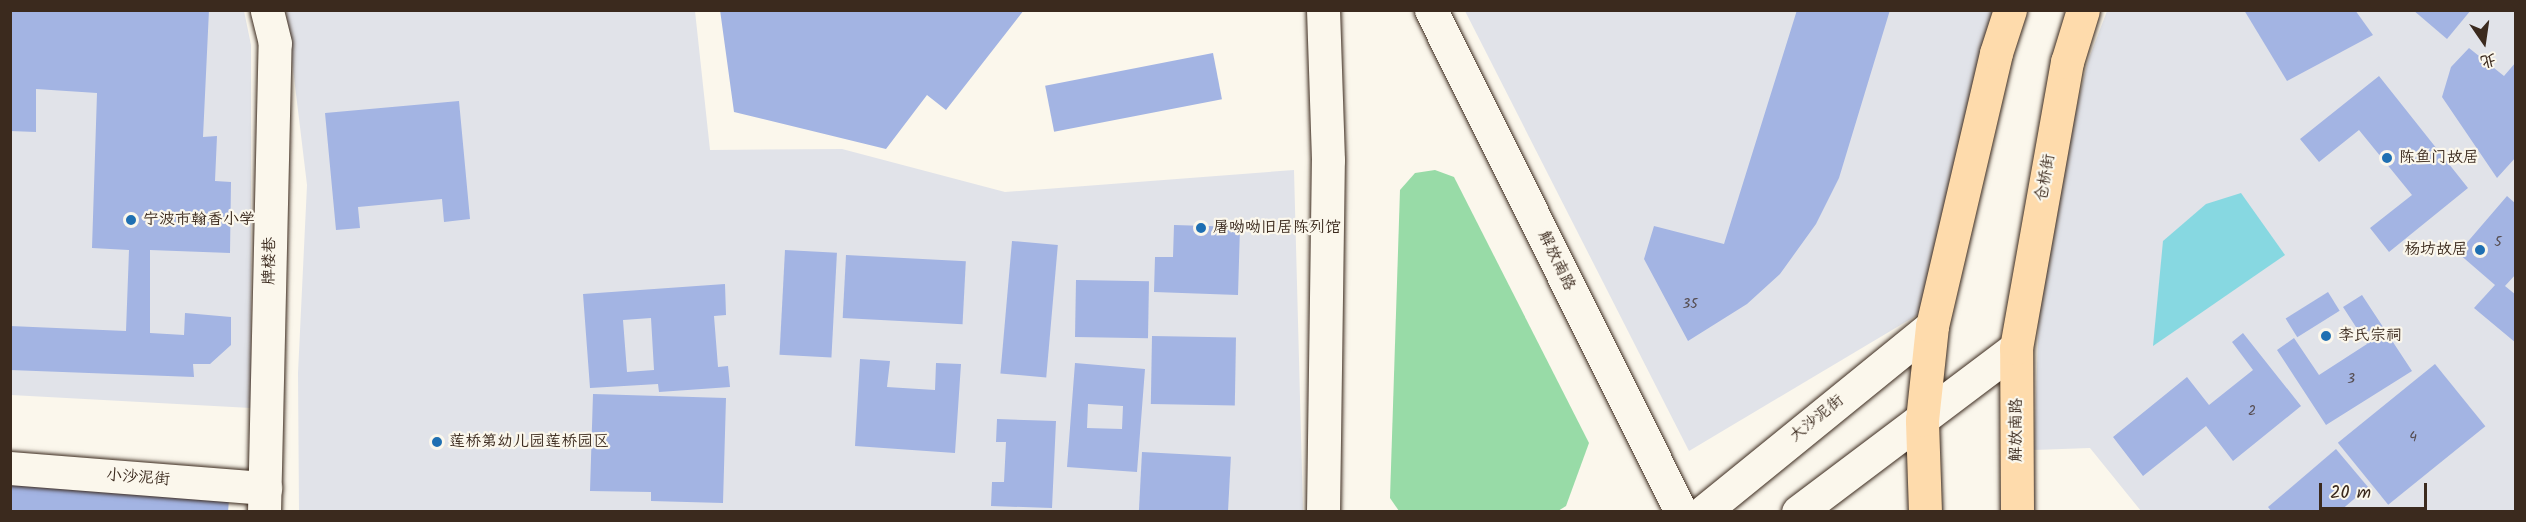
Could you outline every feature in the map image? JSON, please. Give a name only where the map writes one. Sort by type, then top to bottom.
[{"type":"main road","name":"牌楼巷","points":[[264,500],[274,44],[267,10]]},
{"type":"main road","points":[[1323,10],[1328,160],[1323,512]]},
{"type":"main road","name":"解放南路","points":[[1431,10],[1681,512]]},
{"type":"main road","points":[[1925,512],[1922,420],[1932,326],[1996,53],[2010,10]]},
{"type":"main road","name":"仓桥街","points":[[2016,348],[2067,62],[2084,10]]},
{"type":"main road","name":"大沙泥街","points":[[1703,512],[1932,326]]},
{"type":"main road","points":[[1798,512],[2016,348]]},
{"type":"main road","name":"解放南路","points":[[2016,348],[2017,512]]},
{"type":"main road","name":"小沙泥街","points":[[10,468],[264,500]]},
{"type":"shaded area","name":"宁波市翰香小学","points":[[10,11],[244,11],[251,45],[251,408],[11,395]]},
{"type":"shaded area","points":[[286,11],[695,11],[710,150],[842,149],[1005,192],[1294,170],[1303,511],[299,511],[298,373],[307,185]]},
{"type":"shaded area","points":[[1465,11],[2000,11],[1919,314],[1689,451]]},
{"type":"shaded area","points":[[2107,11],[2515,11],[2515,511],[2141,511],[2090,448],[2034,450],[2041,256],[2088,61]]},
{"type":"green space","points":[[1435,170],[1454,177],[1589,443],[1566,506],[1558,511],[1399,511],[1390,498],[1400,190],[1415,173]]},
{"type":"water","points":[[2241,193],[2285,255],[2153,346],[2163,241],[2206,204]]},
{"type":"building","points":[[10,10],[209,10],[203,137],[217,136],[215,181],[231,182],[230,253],[150,250],[150,333],[184,335],[185,313],[231,317],[231,345],[210,364],[193,364],[194,377],[10,370],[10,326],[126,331],[129,250],[92,248],[97,93],[36,89],[36,132],[10,131]]},
{"type":"building","points":[[720,10],[1024,10],[946,110],[927,95],[886,149],[734,112]]},
{"type":"building","points":[[1797,10],[1890,10],[1839,178],[1816,224],[1780,274],[1747,304],[1688,341],[1644,259],[1654,226],[1724,244]]},
{"type":"building","points":[[2244,10],[2355,10],[2373,35],[2287,81]]},
{"type":"building","points":[[2413,10],[2471,10],[2447,39]]},
{"type":"building","points":[[2469,48],[2504,76],[2516,62],[2516,157],[2497,178],[2442,97],[2451,67]]},
{"type":"building","points":[[1213,53],[1222,99],[1054,132],[1045,86]]},
{"type":"building","points":[[2379,76],[2468,188],[2389,252],[2370,228],[2412,195],[2359,130],[2319,162],[2300,139]]},
{"type":"building","points":[[459,101],[470,219],[444,222],[442,199],[358,207],[360,228],[336,230],[325,113]]},
{"type":"building","points":[[2507,196],[2516,204],[2516,274],[2505,286],[2516,295],[2516,343],[2474,308],[2495,285],[2458,253]]},
{"type":"building","points":[[1174,225],[1240,227],[1238,295],[1154,292],[1155,257],[1173,257]]},
{"type":"building","points":[[1012,241],[1058,245],[1046,378],[1000,373]]},
{"type":"building","points":[[785,250],[837,253],[831,358],[780,355]]},
{"type":"building","points":[[846,255],[966,261],[963,324],[843,318]]},
{"type":"building","points":[[1076,280],[1149,281],[1148,338],[1075,337]]},
{"type":"building","points":[[725,284],[726,315],[714,316],[718,367],[728,366],[730,387],[659,392],[658,384],[590,388],[583,294]],"holes":[[[651,318],[654,370],[627,372],[623,320]]]},
{"type":"building","points":[[2328,292],[2340,311],[2297,337],[2286,318]]},
{"type":"building","points":[[2362,295],[2412,371],[2326,425],[2277,350],[2294,338],[2319,375],[2367,344],[2343,307]]},
{"type":"building","points":[[2243,333],[2301,406],[2233,461],[2206,426],[2143,476],[2113,437],[2187,377],[2209,405],[2253,370],[2232,342]]},
{"type":"building","points":[[1152,336],[1236,337],[1235,405],[1151,404]]},
{"type":"building","points":[[860,359],[890,361],[887,387],[935,390],[936,363],[961,364],[955,453],[855,446]]},
{"type":"building","points":[[1075,363],[1145,369],[1137,472],[1067,467]],"holes":[[[1088,404],[1123,406],[1122,429],[1087,428]]]},
{"type":"building","points":[[2435,364],[2485,426],[2388,505],[2338,443]]},
{"type":"building","points":[[593,394],[726,398],[723,503],[651,501],[651,492],[590,491]]},
{"type":"building","points":[[997,419],[1056,421],[1052,508],[991,506],[992,482],[1004,482],[1006,442],[996,442]]},
{"type":"building","points":[[2336,449],[2368,487],[2339,512],[2272,512],[2268,507]]},
{"type":"building","points":[[1142,452],[1231,457],[1228,512],[1139,512]]},
{"type":"building","points":[[10,481],[229,500],[228,512],[10,512]]},
{"type":"place","name":"陈鱼门故居","points":[[2387,158]]},
{"type":"place","name":"宁波市翰香小学","points":[[131,220]]},
{"type":"place","name":"屠呦呦旧居陈列馆","points":[[1201,228]]},
{"type":"place","name":"杨坊故居","points":[[2480,250]]},
{"type":"place","name":"李氏宗祠","points":[[2326,336]]},
{"type":"place","name":"莲桥第幼儿园莲桥园区","points":[[437,442]]}]
